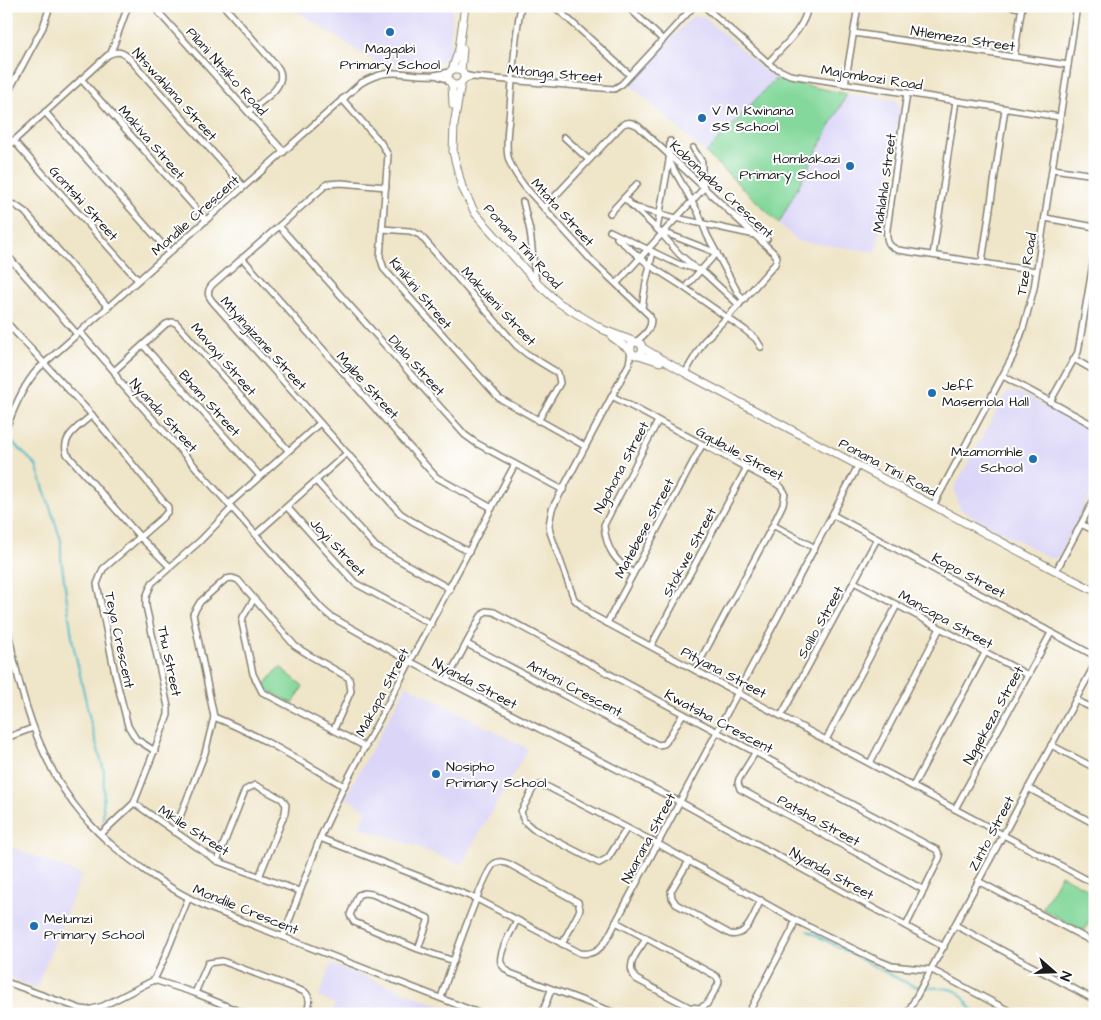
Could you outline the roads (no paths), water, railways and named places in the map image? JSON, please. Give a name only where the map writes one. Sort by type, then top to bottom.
[{"type":"street","points":[[6,96],[43,27],[50,6]]},
{"type":"street","points":[[111,54],[128,6]]},
{"type":"street","name":"Pilani Ntsiko Road","points":[[154,6],[284,152]]},
{"type":"street","points":[[224,6],[280,69],[282,76],[279,85],[248,112]]},
{"type":"street","name":"Ponana Tini Road","points":[[465,6],[461,39],[448,76],[451,82],[454,125],[453,152],[458,176],[469,202],[489,230],[536,283],[559,303],[604,330],[634,353],[674,367]]},
{"type":"street","name":"Mtata Street","points":[[521,6],[516,34],[512,80],[508,158],[525,188],[585,254],[650,316],[652,321],[639,344]]},
{"type":"street","points":[[554,6],[630,75]]},
{"type":"street","points":[[627,6],[663,40]]},
{"type":"street","name":"Mtonga Street","points":[[462,77],[610,89],[618,87],[694,6]]},
{"type":"street","name":"Majombozi Road","points":[[704,6],[768,63],[790,76],[1060,118]]},
{"type":"street","points":[[768,63],[801,27],[806,17],[808,6]]},
{"type":"street","points":[[845,84],[858,6]]},
{"type":"street","points":[[1010,6],[1022,7],[1014,57]]},
{"type":"street","name":"Tize Road","points":[[933,506],[1004,376],[1024,329],[1032,299],[1078,6]]},
{"type":"street","name":"Ntlemeza Street","points":[[854,33],[1068,65]]},
{"type":"street","name":"Ponana Tini Road","points":[[454,125],[462,77],[463,47],[461,39]]},
{"type":"street","name":"Ntswahlana Street","points":[[6,148],[81,79],[111,54],[121,52],[128,57],[243,186]]},
{"type":"street","points":[[451,71],[457,69],[462,77],[451,82]]},
{"type":"street","name":"Mondile Crescent","points":[[434,75],[451,71]]},
{"type":"street","name":"Mondile Crescent","points":[[6,428],[25,386],[44,363],[361,83],[384,73],[402,72],[434,75],[451,82]]},
{"type":"street","name":"Makiva Street","points":[[81,79],[206,220]]},
{"type":"street","name":"Mahlahla Street","points":[[907,93],[886,236],[890,245],[895,249],[1036,270]]},
{"type":"street","name":"Kinikini Street","points":[[342,99],[387,152],[380,263],[387,274],[493,392],[505,402],[585,446]]},
{"type":"street","points":[[933,255],[956,101]]},
{"type":"street","points":[[982,262],[1005,109]]},
{"type":"street","points":[[45,112],[169,252]]},
{"type":"street","name":"Kobonqaba Crescent","points":[[544,208],[622,125],[628,122],[638,126],[669,158],[774,252],[777,259],[773,266],[700,346],[685,373]]},
{"type":"street","points":[[564,138],[589,160]]},
{"type":"street","name":"Gontshi Street","points":[[13,140],[138,280]]},
{"type":"street","points":[[656,229],[669,158],[670,141]]},
{"type":"street","points":[[617,283],[639,258],[650,250],[662,233],[704,188],[702,162],[693,148]]},
{"type":"street","points":[[669,158],[717,254],[738,293],[744,300]]},
{"type":"street","points":[[1053,169],[1095,175]]},
{"type":"street","name":"Mtyingizane Street","points":[[386,187],[334,182],[327,184],[212,285],[208,290],[208,295],[403,515],[469,552]]},
{"type":"street","points":[[610,213],[637,184]]},
{"type":"street","points":[[624,198],[662,233],[717,254]]},
{"type":"street","points":[[524,202],[530,231],[536,283]]},
{"type":"street","points":[[6,203],[15,205],[25,212],[108,308]]},
{"type":"street","points":[[633,207],[767,239]]},
{"type":"street","points":[[1045,218],[1095,226]]},
{"type":"street","name":"Dlala Street","points":[[279,226],[464,435],[562,490]]},
{"type":"street","name":"Makuleni Street","points":[[382,229],[410,231],[420,235],[517,346],[558,373],[560,380],[558,386],[538,421]]},
{"type":"street","points":[[610,231],[678,264],[699,269]]},
{"type":"street","points":[[662,233],[679,254],[699,269],[739,305]]},
{"type":"street","points":[[617,238],[649,266],[727,317],[756,339],[761,347]]},
{"type":"street","points":[[642,308],[650,250]]},
{"type":"street","points":[[1050,402],[1074,360],[1080,345],[1095,252]]},
{"type":"street","name":"Nyanda Street","points":[[6,254],[114,371],[119,381],[326,613],[411,662],[680,802],[944,947]]},
{"type":"street","points":[[688,284],[699,269],[717,254]]},
{"type":"street","name":"Mgibe Street","points":[[242,258],[436,477],[492,508]]},
{"type":"street","name":"Teya Crescent","points":[[6,322],[92,415],[168,506],[165,515],[103,569],[98,578],[97,588],[128,726],[136,739],[156,751]]},
{"type":"street","name":"Mavayi Street","points":[[114,371],[166,324],[176,323],[288,450]]},
{"type":"street","name":"Ponana Tini Road","points":[[604,330],[639,344],[674,367],[1093,592]]},
{"type":"street","points":[[639,344],[642,352],[634,353],[631,345],[639,344]]},
{"type":"street","name":"Bham Street","points":[[143,345],[260,476]]},
{"type":"street","name":"Pityana Street","points":[[634,353],[562,490],[550,518],[549,525],[552,539],[574,599],[585,610],[607,623],[1095,884]]},
{"type":"street","points":[[1074,360],[1095,370]]},
{"type":"street","points":[[1004,376],[1095,426]]},
{"type":"street","name":"Gqubule Street","points":[[612,396],[784,490],[785,498],[772,525],[695,670]]},
{"type":"street","points":[[92,415],[69,436],[66,443],[66,451],[72,461],[170,568]]},
{"type":"street","name":"Ngohona Street","points":[[633,573],[614,557],[604,525],[658,421]]},
{"type":"street","name":"Thu Street","points":[[101,834],[134,803],[167,719],[168,707],[147,611],[146,597],[152,583],[196,545],[260,476],[320,423]]},
{"type":"street","name":"Matebese Street","points":[[607,623],[702,445]]},
{"type":"street","points":[[256,534],[347,452]]},
{"type":"street","name":"Makapa Street","points":[[283,937],[320,838],[344,786],[516,464]]},
{"type":"street","name":"Nxarana Street","points":[[320,838],[477,899],[580,953],[589,954],[596,952],[602,946],[616,922],[834,515],[858,466]]},
{"type":"street","name":"Stokwe Street","points":[[651,646],[746,469]]},
{"type":"street","points":[[316,481],[376,547],[450,589]]},
{"type":"street","points":[[1056,571],[1095,498]]},
{"type":"street","name":"Joyi Street","points":[[287,507],[355,583],[431,624]]},
{"type":"street","name":"Kopo Street","points":[[834,515],[1095,656]]},
{"type":"street","points":[[1081,524],[1095,531]]},
{"type":"street","points":[[772,525],[815,548]]},
{"type":"street","name":"Solilo Street","points":[[782,716],[877,539]]},
{"type":"street","points":[[174,832],[205,753],[214,716],[194,621],[194,609],[223,582],[232,578],[238,580],[295,646],[349,678],[351,690],[334,729]]},
{"type":"street","name":"Mancapa Street","points":[[854,582],[1028,676]]},
{"type":"street","points":[[254,599],[243,617],[242,623],[252,674],[260,689],[270,698],[366,747]]},
{"type":"street","points":[[826,740],[897,605]]},
{"type":"street","name":"Kwatsha Crescent","points":[[447,680],[483,613],[494,612],[937,850],[940,856],[939,859],[906,926]]},
{"type":"street","name":"Mondile Crescent","points":[[6,618],[24,700],[33,728],[61,785],[84,818],[124,856],[188,899],[481,1014]]},
{"type":"street","points":[[870,763],[940,628]]},
{"type":"street","name":"Ngqekeza Street","points":[[955,809],[1051,633]]},
{"type":"street","name":"Antoni Crescent","points":[[467,644],[656,744],[664,744],[683,714]]},
{"type":"street","points":[[913,786],[985,653]]},
{"type":"street","name":"Zinto Street","points":[[907,1014],[1095,664]]},
{"type":"street","points":[[1075,700],[1095,709]]},
{"type":"street","points":[[214,716],[290,755],[344,786]]},
{"type":"street","points":[[6,738],[33,728]]},
{"type":"street","points":[[1051,745],[1095,768]]},
{"type":"street","name":"Patsha Street","points":[[754,753],[739,779],[740,789],[924,890]]},
{"type":"street","points":[[217,861],[245,790],[255,785],[282,799],[286,805],[285,813],[259,876]]},
{"type":"street","points":[[627,828],[608,858],[599,863],[533,829],[524,820],[521,812],[532,790],[536,786],[541,785],[627,828],[658,844],[795,920],[884,964],[932,970],[1016,1014]]},
{"type":"street","points":[[1028,788],[1095,824]]},
{"type":"street","name":"Mkile Street","points":[[134,803],[217,861],[299,891]]},
{"type":"street","points":[[441,998],[477,899],[494,864],[502,861],[509,864],[578,902],[580,909],[562,944]]},
{"type":"street","points":[[689,861],[671,891],[672,898],[676,904],[723,930],[733,935],[742,932],[747,928],[761,900]]},
{"type":"street","points":[[978,881],[1095,943]]},
{"type":"street","points":[[418,948],[428,918],[372,894],[364,893],[358,895],[350,915],[354,922],[418,948],[454,961]]},
{"type":"street","points":[[6,982],[89,1012],[103,1006],[154,980],[188,899]]},
{"type":"street","points":[[516,920],[502,953],[503,966],[510,973],[618,1014]]},
{"type":"street","points":[[748,1014],[792,930],[795,920]]},
{"type":"street","points":[[616,922],[714,974],[718,978],[718,985],[705,1006],[694,1008],[636,979],[631,972],[631,965],[646,939]]},
{"type":"street","points":[[955,925],[1095,1000]]},
{"type":"street","points":[[195,993],[208,963],[222,961],[305,992],[310,1002],[306,1014]]},
{"type":"street","points":[[154,980],[195,993],[246,1014]]},
{"type":"street","points":[[542,1014],[551,990]]},
{"type":"waterway","points":[[11,441],[36,465],[61,540],[61,558],[73,644],[104,771],[103,820]]},
{"type":"waterway","points":[[808,931],[882,971],[913,985],[956,991],[976,1014]]},
{"type":"place","name":"Magqabi Primary School","points":[[390,32]]},
{"type":"place","name":"V M Kwinana SS School","points":[[702,118]]},
{"type":"place","name":"Hombakazi Primary School","points":[[850,166]]},
{"type":"place","name":"Jeff Masemola Hall","points":[[932,393]]},
{"type":"place","name":"Mzamomhle School","points":[[1033,459]]},
{"type":"place","name":"Nosipho Primary School","points":[[436,774]]},
{"type":"place","name":"Melumzi Primary School","points":[[34,926]]}]
